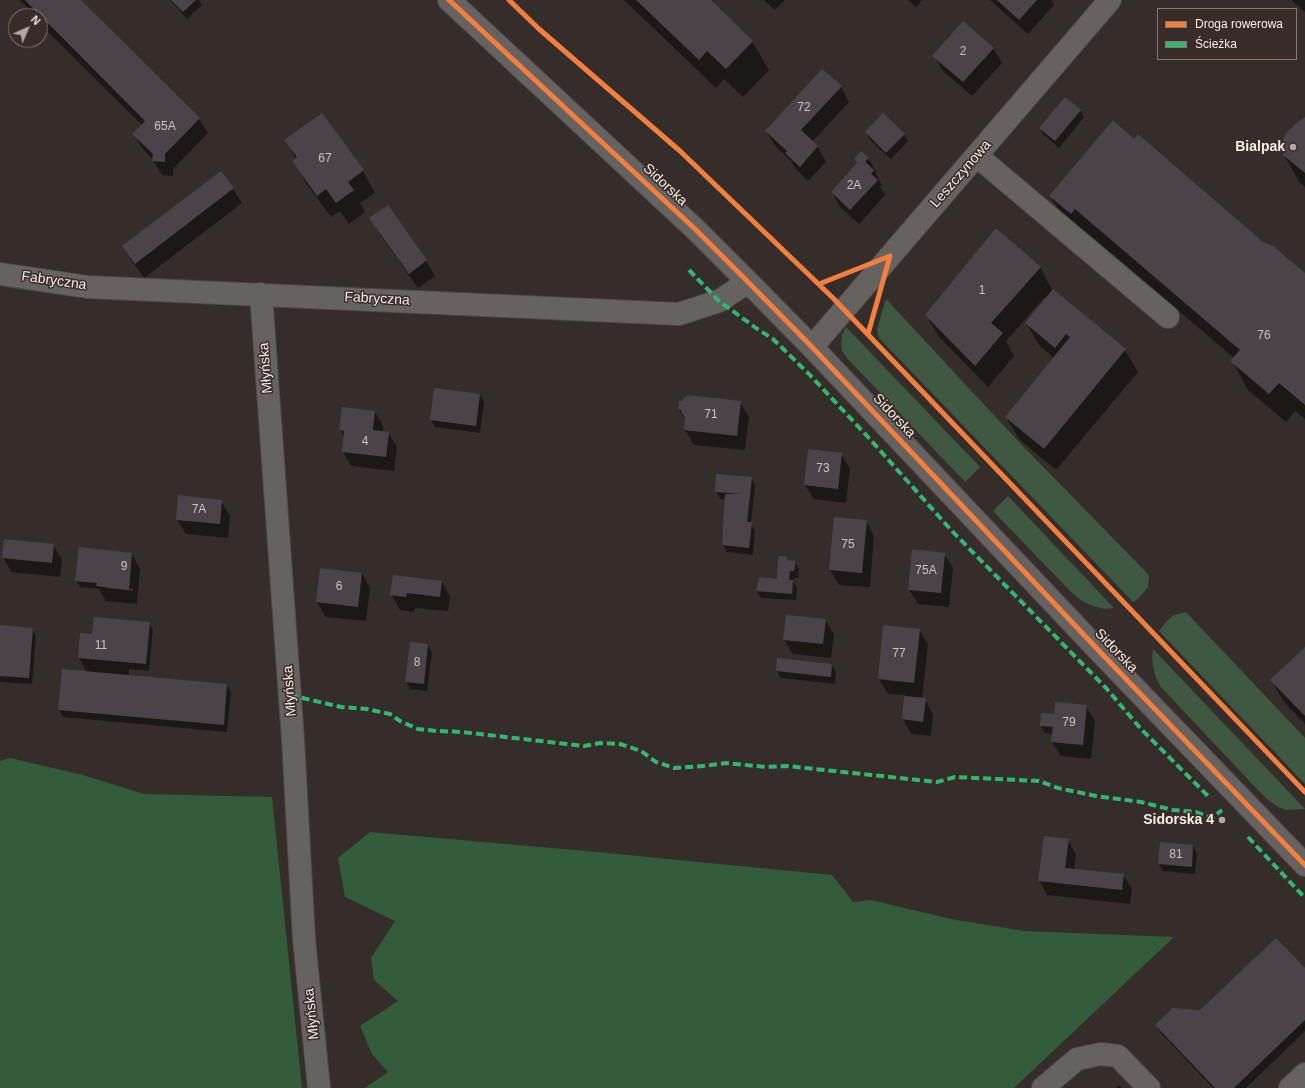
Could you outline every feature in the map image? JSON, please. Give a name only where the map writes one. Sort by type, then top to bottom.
[{"type":"street","name":"Sidorska","points":[[449,0],[694,228],[748,282],[812,347],[1102,654],[1301,853]]},
{"type":"street","name":"Leszczynowa","points":[[812,347],[1110,0]]},
{"type":"street","points":[[977,156],[1168,317]]},
{"type":"street","name":"Fabryczna","points":[[0,274],[88,286],[679,314],[719,301],[748,282]]},
{"type":"street","name":"Młyńska","points":[[261,294],[293,740],[304,938],[319,1088]]},
{"type":"street","points":[[1043,1088],[1077,1060],[1101,1054],[1118,1056],[1149,1088]]},
{"type":"street","points":[[1290,1088],[1305,1074]]},
{"type":"green space","points":[[886,299],[1018,441],[1147,573],[1149,576],[1148,587],[1138,599],[1133,602],[879,338],[877,329]]},
{"type":"green space","points":[[846,327],[980,467],[965,482],[847,358],[842,351],[841,344],[842,335]]},
{"type":"green space","points":[[1008,496],[1114,608],[1105,609],[1082,601],[1071,592],[993,511]]},
{"type":"green space","points":[[1186,612],[1305,738],[1305,784],[1159,631],[1174,615]]},
{"type":"green space","points":[[1153,649],[1305,809],[1286,810],[1278,807],[1268,800],[1256,788],[1161,687],[1156,678],[1153,666]]},
{"type":"green space","points":[[10,758],[83,775],[144,794],[272,797],[302,1088],[0,1088],[0,761]]},
{"type":"green space","points":[[370,832],[832,875],[853,902],[871,900],[951,919],[1024,931],[1174,937],[1014,1088],[365,1088],[388,1072],[372,1054],[360,1026],[398,1001],[374,980],[371,958],[395,921],[345,897],[338,858]]},
{"type":"building","points":[[25,0],[81,0],[200,118],[165,154],[165,162],[152,161],[153,154],[132,134],[145,121],[48,23],[48,8],[33,8]]},
{"type":"building","points":[[171,0],[196,0],[183,12]]},
{"type":"building","points":[[636,0],[711,0],[753,41],[726,69],[707,51],[699,60]]},
{"type":"building","points":[[997,0],[1037,0],[1019,20]]},
{"type":"building","points":[[963,21],[994,48],[963,82],[932,56]]},
{"type":"building","points":[[822,69],[842,86],[801,130],[818,146],[800,167],[785,153],[787,151],[765,131]]},
{"type":"building","points":[[1065,97],[1081,110],[1055,141],[1039,128]]},
{"type":"building","points":[[322,113],[364,170],[348,182],[354,190],[336,203],[326,189],[317,196],[292,161],[297,157],[284,140]]},
{"type":"building","points":[[883,113],[905,134],[886,153],[865,132]]},
{"type":"building","name":"Bialpak","points":[[1305,117],[1305,173],[1283,155],[1284,152],[1281,149],[1284,137],[1288,131]]},
{"type":"building","points":[[1113,120],[1134,139],[1138,134],[1263,242],[1273,246],[1305,273],[1305,405],[1279,383],[1269,394],[1230,361],[1240,350],[1075,209],[1071,214],[1049,196]]},
{"type":"building","points":[[861,151],[869,158],[865,162],[874,170],[871,174],[878,180],[850,210],[831,192],[857,163],[854,159]]},
{"type":"building","points":[[221,171],[234,188],[135,264],[122,246]]},
{"type":"building","points":[[388,205],[427,260],[409,274],[369,218]]},
{"type":"building","points":[[996,228],[1041,267],[991,323],[1003,333],[975,366],[925,315]]},
{"type":"building","points":[[1053,289],[1126,349],[1044,449],[1005,417],[1070,337],[1066,334],[1055,348],[1025,323]]},
{"type":"building","points":[[434,388],[480,394],[476,426],[430,420]]},
{"type":"building","points":[[688,395],[741,401],[737,436],[684,430],[685,418],[681,410],[678,409],[679,401],[682,401]]},
{"type":"building","points":[[342,407],[375,411],[373,430],[389,432],[386,457],[342,452],[344,431],[339,430]]},
{"type":"building","points":[[808,449],[842,453],[838,489],[804,485]]},
{"type":"building","points":[[716,474],[752,477],[747,522],[752,522],[749,548],[722,545],[725,494],[743,494],[715,492]]},
{"type":"building","points":[[178,495],[222,500],[220,524],[176,520]]},
{"type":"building","points":[[834,517],[867,520],[862,573],[829,570]]},
{"type":"building","points":[[4,539],[54,544],[52,563],[2,558]]},
{"type":"building","points":[[79,547],[132,553],[129,590],[96,586],[97,583],[75,581]]},
{"type":"building","points":[[912,549],[945,553],[941,593],[908,590]]},
{"type":"building","points":[[778,556],[787,557],[787,560],[796,561],[794,571],[790,571],[789,580],[793,580],[792,594],[756,591],[759,577],[777,579]]},
{"type":"building","points":[[320,568],[362,573],[358,607],[316,602]]},
{"type":"building","points":[[393,575],[442,581],[440,597],[407,593],[406,597],[390,595]]},
{"type":"building","points":[[786,615],[826,619],[823,644],[783,640]]},
{"type":"building","points":[[94,617],[150,622],[146,664],[78,658],[80,633],[92,634]]},
{"type":"building","points":[[0,625],[33,628],[29,678],[0,676]]},
{"type":"building","points":[[883,625],[920,629],[914,683],[878,679]]},
{"type":"building","points":[[410,642],[428,644],[424,684],[405,682]]},
{"type":"building","points":[[1305,647],[1305,716],[1270,680]]},
{"type":"building","points":[[777,658],[832,664],[831,677],[776,671]]},
{"type":"building","points":[[62,669],[227,684],[224,725],[58,710]]},
{"type":"building","points":[[904,696],[926,698],[923,722],[902,719]]},
{"type":"building","points":[[1055,702],[1087,705],[1083,745],[1051,742],[1053,727],[1040,726],[1041,713],[1054,714]]},
{"type":"building","points":[[1044,836],[1069,839],[1065,868],[1124,874],[1122,890],[1038,881]]},
{"type":"building","points":[[1160,842],[1193,845],[1192,867],[1158,864]]},
{"type":"building","points":[[1276,938],[1305,968],[1305,1020],[1234,1088],[1215,1088],[1155,1025],[1173,1008],[1200,1010]]},
{"type":"marked path","points":[[689,270],[719,301],[773,339],[809,374],[868,437],[951,530],[1106,688],[1141,729],[1208,796]]},
{"type":"marked path","points":[[290,695],[341,707],[367,709],[390,714],[400,721],[418,729],[462,732],[584,746],[600,743],[620,744],[641,751],[656,762],[674,768],[726,763],[766,767],[787,766],[937,782],[955,777],[1039,781],[1058,788],[1096,796],[1141,802],[1173,810],[1196,812],[1212,818],[1222,810]]},
{"type":"marked path","points":[[1248,837],[1305,898]]},
{"type":"cycle path","points":[[449,0],[694,228],[748,282],[812,347],[1102,654],[1305,865]]},
{"type":"cycle path","points":[[509,0],[539,29],[680,151],[833,298],[1305,792]]},
{"type":"cycle path","points":[[819,284],[890,256]]},
{"type":"cycle path","points":[[868,334],[890,256]]},
{"type":"place","name":"Bialpak","points":[[1293,147]]},
{"type":"place","name":"Sidorska 4","points":[[1222,820]]}]
